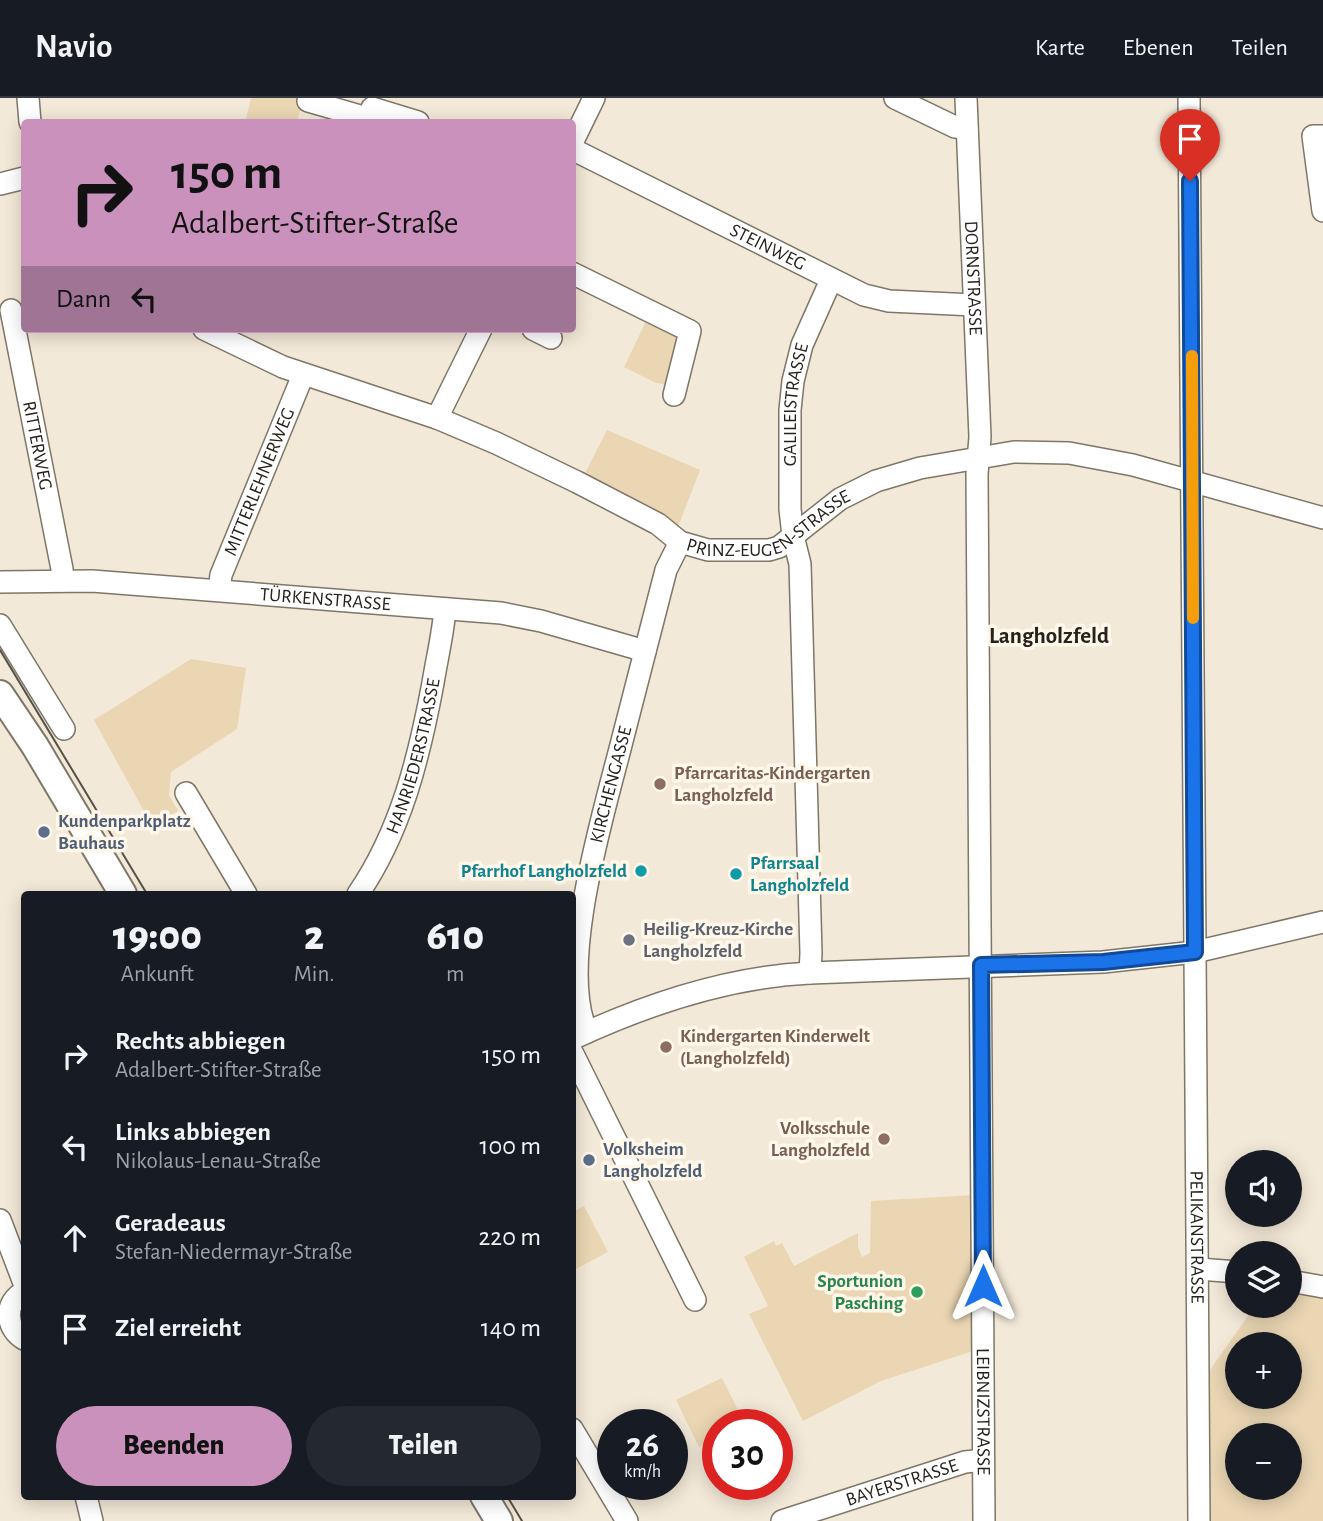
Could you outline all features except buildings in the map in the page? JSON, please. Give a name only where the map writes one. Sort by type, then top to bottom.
[{"type":"main road","points":[[0,694],[35,746],[121,891]]},
{"type":"main road","points":[[486,1500],[499,1521]]},
{"type":"street","points":[[576,135],[594,98]]},
{"type":"street","points":[[895,98],[955,127],[967,128]]},
{"type":"street","name":"DORNSTRASSE","points":[[966,98],[980,437],[981,965]]},
{"type":"street","name":"PELIKANSTRASSE","points":[[1189,98],[1199,1521]]},
{"type":"street","points":[[308,101],[404,119]]},
{"type":"street","points":[[1323,135],[1313,136],[1323,211]]},
{"type":"street","name":"STEINWEG","points":[[576,151],[864,295],[889,301],[974,305]]},
{"type":"street","points":[[0,184],[21,179]]},
{"type":"street","points":[[576,274],[690,331],[674,395]]},
{"type":"street","name":"GALILEISTRASSE","points":[[810,973],[800,564],[790,509],[790,410],[793,381],[802,345],[831,280]]},
{"type":"street","name":"RITTERWEG","points":[[12,310],[62,569],[62,581]]},
{"type":"street","name":"PRINZ-EUGEN-STRASSE","points":[[213,333],[303,375],[437,418],[577,482],[658,524],[680,542],[708,550],[769,550],[779,547],[840,499],[870,484],[920,468],[1014,452],[1069,453],[1133,465],[1323,519]]},
{"type":"street","points":[[437,418],[479,333]]},
{"type":"street","name":"MITTERLEHNERWEG","points":[[219,590],[221,575],[303,375]]},
{"type":"street","name":"KIRCHENGASSE","points":[[579,1036],[580,932],[590,868],[666,570],[680,542]]},
{"type":"street","name":"TÜRKENSTRASSE","points":[[0,582],[92,581],[520,616],[645,651]]},
{"type":"street","name":"HANRIEDERSTRASSE","points":[[360,891],[380,857],[411,783],[427,714],[445,609]]},
{"type":"street","points":[[0,625],[64,729]]},
{"type":"street","points":[[186,793],[244,891]]},
{"type":"street","points":[[579,1036],[646,1008],[701,991],[761,978],[810,973],[981,965],[1103,962],[1195,952],[1323,922]]},
{"type":"street","name":"LEIBNIZSTRASSE","points":[[981,965],[984,1521]]},
{"type":"street","points":[[576,1060],[695,1300]]},
{"type":"street","points":[[0,1220],[21,1275]]},
{"type":"street","points":[[1199,1269],[1225,1271]]},
{"type":"street","points":[[1302,1283],[1323,1286]]},
{"type":"street","points":[[13,1337],[10,1308],[13,1300],[21,1294]]},
{"type":"street","points":[[576,1436],[626,1521]]},
{"type":"street","name":"BAYERSTRASSE","points":[[794,1519],[965,1462],[984,1460]]},
{"type":"street","points":[[87,1500],[92,1521]]},
{"type":"shaded area","points":[[251,98],[299,98],[302,104],[298,119],[246,119]]},
{"type":"shaded area","points":[[649,315],[681,335],[670,385],[656,383],[624,367]]},
{"type":"shaded area","points":[[607,430],[700,470],[678,527],[583,477]]},
{"type":"shaded area","points":[[191,659],[246,668],[237,729],[171,772],[169,795],[178,811],[152,826],[94,720]]},
{"type":"shaded area","points":[[974,1195],[976,1350],[881,1381],[803,1421],[749,1314],[768,1306],[744,1257],[774,1241],[776,1246],[782,1243],[794,1266],[858,1233],[858,1247],[862,1257],[870,1253],[871,1201]]},
{"type":"shaded area","points":[[584,1206],[608,1252],[576,1269],[576,1210]]},
{"type":"shaded area","points":[[1302,1289],[1323,1293],[1323,1521],[1207,1521],[1207,1374],[1225,1348],[1225,1409],[1302,1409],[1302,1332],[1237,1332],[1247,1318],[1302,1318]]},
{"type":"shaded area","points":[[722,1378],[738,1409],[702,1409],[702,1446],[699,1447],[688,1425],[688,1409],[680,1409],[676,1400]]},
{"type":"tram line","points":[[0,650],[145,891]]},
{"type":"tram line","points":[[509,1500],[522,1521]]},
{"type":"slow traffic","points":[[1192,356],[1193,618]]},
{"type":"place","name":"Pfarrcaritas-Kindergarten Langholzfeld","points":[[660,784]]},
{"type":"place","name":"Kundenparkplatz Bauhaus","points":[[44,832]]},
{"type":"place","name":"Pfarrhof Langholzfeld","points":[[641,871]]},
{"type":"place","name":"Pfarrsaal Langholzfeld","points":[[736,874]]},
{"type":"place","name":"Heilig-Kreuz-Kirche Langholzfeld","points":[[629,940]]},
{"type":"place","name":"Kindergarten Kinderwelt (Langholzfeld)","points":[[666,1047]]},
{"type":"place","name":"Volksschule Langholzfeld","points":[[884,1139]]},
{"type":"place","name":"Volksheim Langholzfeld","points":[[589,1160]]},
{"type":"place","name":"Sportunion Pasching","points":[[917,1292]]},
{"type":"district","name":"Langholzfeld","points":[[1049,636]]},
{"type":"route","points":[[983,1286],[981,965],[1103,962],[1195,952],[1190,181]]}]
